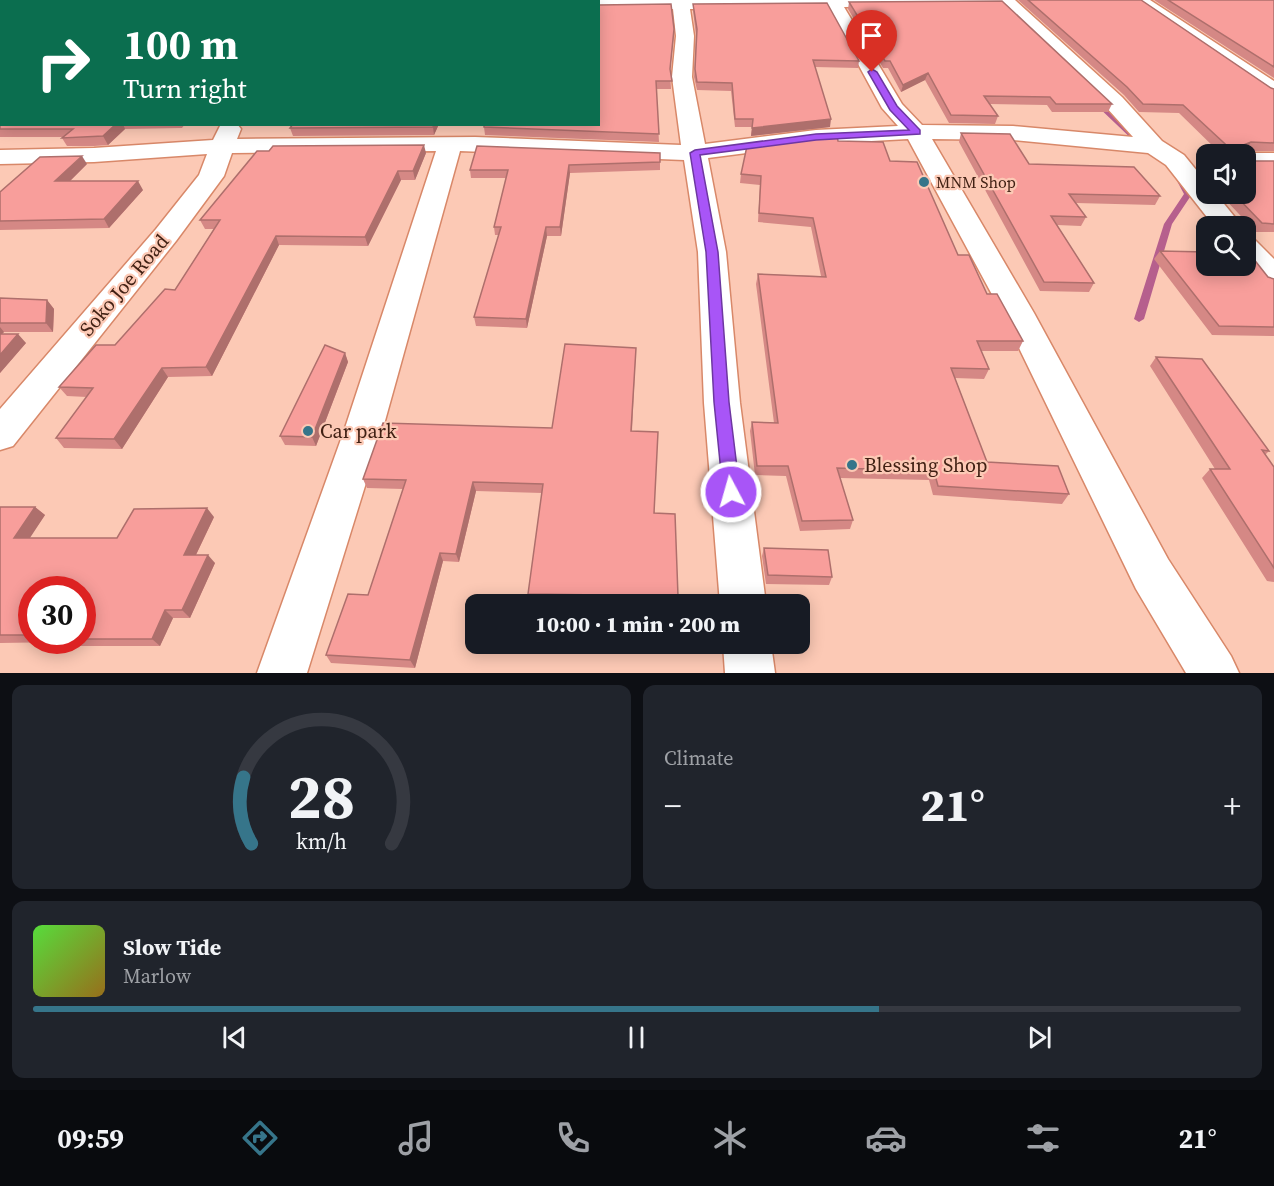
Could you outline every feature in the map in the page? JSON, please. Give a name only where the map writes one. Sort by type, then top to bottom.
[{"type":"street","points":[[831,0],[893,108],[916,132],[1018,313],[1152,574],[1214,673]]},
{"type":"street","points":[[600,5],[831,0],[1004,0],[1114,102],[1154,146],[1176,160],[1220,216]]},
{"type":"street","points":[[1139,0],[1274,90]]},
{"type":"street","points":[[685,2],[681,7],[685,36],[682,77],[689,131],[712,252],[722,402],[742,594]]},
{"type":"street","points":[[0,157],[94,155],[228,135],[408,135],[450,145],[695,153],[816,137],[916,132],[1013,133],[1154,146]]},
{"type":"street","name":"Soko Joe Road","points":[[0,435],[166,235],[210,176],[228,135]]},
{"type":"street","points":[[282,673],[364,428],[450,145]]},
{"type":"street","points":[[1176,160],[1196,160]]},
{"type":"street","points":[[1256,160],[1274,160]]},
{"type":"street","points":[[1256,258],[1274,277]]},
{"type":"street","points":[[748,654],[750,673]]},
{"type":"building","points":[[1028,0],[1141,0],[1274,89],[1274,143],[1225,144],[1183,105],[1143,104],[1127,87]]},
{"type":"building","points":[[1168,0],[1274,0],[1274,67]]},
{"type":"building","points":[[1002,1],[1112,104],[1056,104],[1050,97],[984,96],[998,116],[951,115],[928,73],[903,85],[890,61],[885,61],[849,2]]},
{"type":"building","points":[[827,3],[859,61],[813,60],[831,119],[752,128],[753,119],[735,119],[732,83],[697,82],[695,69],[697,29],[693,4]]},
{"type":"building","points":[[671,4],[674,29],[670,69],[672,81],[656,81],[659,134],[484,127],[600,126],[600,5]]},
{"type":"building","points":[[0,126],[114,126],[103,136],[62,138],[73,129],[0,129]]},
{"type":"building","points":[[292,126],[433,126],[433,127],[290,128]]},
{"type":"building","points":[[961,133],[1010,134],[1029,164],[1134,167],[1160,196],[1069,194],[1086,217],[1051,216],[1094,283],[1044,282]]},
{"type":"building","points":[[837,136],[838,141],[883,142],[890,161],[917,162],[958,255],[969,255],[987,294],[997,294],[1023,341],[977,341],[989,369],[951,368],[987,462],[1058,466],[1069,494],[938,486],[934,471],[837,468],[853,520],[802,521],[788,466],[757,466],[752,422],[778,423],[758,274],[826,277],[813,218],[759,213],[761,176],[741,174],[747,146]]},
{"type":"building","points":[[424,145],[413,171],[398,171],[365,237],[276,236],[206,367],[162,368],[114,439],[56,438],[93,388],[59,387],[96,345],[115,345],[165,289],[175,290],[220,220],[200,220],[257,151],[269,151],[273,146]]},
{"type":"building","points":[[477,146],[660,153],[660,162],[569,165],[560,227],[546,227],[526,319],[474,317],[501,227],[494,227],[508,170],[470,170]]},
{"type":"building","points":[[82,156],[55,181],[138,181],[104,219],[0,221],[0,192],[40,157]]},
{"type":"building","points":[[1256,161],[1274,161],[1274,224],[1262,223],[1244,204],[1256,204]]},
{"type":"building","points":[[1160,251],[1196,252],[1196,276],[1256,276],[1256,262],[1268,277],[1274,279],[1274,327],[1219,326]]},
{"type":"building","points":[[0,298],[47,300],[46,323],[0,323]]},
{"type":"building","points":[[0,334],[18,334],[0,355]]},
{"type":"building","points":[[565,344],[636,348],[631,431],[658,432],[654,513],[675,514],[678,594],[528,594],[543,484],[473,482],[456,554],[440,553],[410,660],[326,655],[348,594],[368,595],[406,480],[363,479],[383,423],[552,428]]},
{"type":"building","points":[[325,345],[345,353],[312,437],[280,436]]},
{"type":"building","points":[[1156,357],[1202,359],[1269,451],[1262,450],[1274,467],[1274,568],[1210,469],[1230,469]]},
{"type":"building","points":[[0,507],[35,507],[14,538],[117,538],[134,509],[207,508],[184,555],[208,555],[182,610],[165,610],[152,639],[96,639],[96,576],[18,576],[18,635],[0,635]]},
{"type":"building","points":[[764,548],[828,550],[832,577],[768,575]]},
{"type":"waterway","points":[[1096,102],[1140,142]]},
{"type":"waterway","points":[[1139,319],[1168,224],[1188,194],[1180,179]]},
{"type":"place","name":"MNM Shop","points":[[924,182]]},
{"type":"place","name":"Car park","points":[[308,431]]},
{"type":"place","name":"Blessing Shop","points":[[852,465]]},
{"type":"route","points":[[731,492],[722,402],[712,252],[695,153],[816,137],[916,132],[893,108],[872,72]]}]
